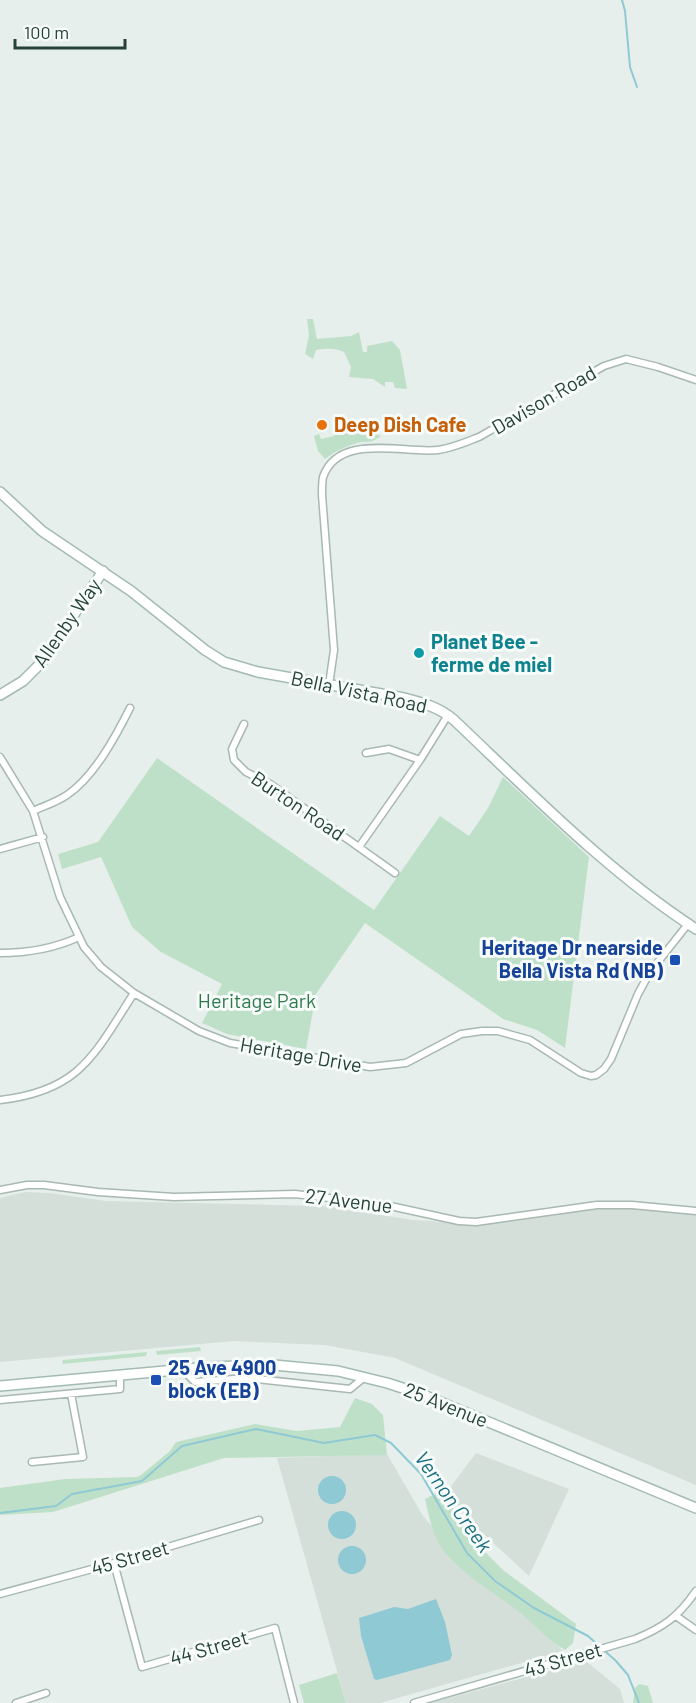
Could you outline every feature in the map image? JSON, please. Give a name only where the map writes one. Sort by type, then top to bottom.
[{"type":"street","name":"Davison Road","points":[[329,685],[334,650],[322,495],[323,478],[331,464],[344,453],[362,448],[437,450],[457,446],[479,437],[604,366],[626,359],[696,380]]},
{"type":"street","name":"Bella Vista Road","points":[[0,492],[42,531],[104,571],[224,662],[258,672],[426,703],[448,715],[594,849],[692,927]]},
{"type":"street","name":"Allenby Way","points":[[0,695],[23,681],[42,662],[104,571]]},
{"type":"street","points":[[33,811],[68,795],[86,777],[116,736],[130,708]]},
{"type":"street","points":[[359,847],[420,760],[448,715]]},
{"type":"street","name":"Burton Road","points":[[244,723],[232,749],[234,760],[246,772],[270,783],[395,873]]},
{"type":"street","points":[[366,753],[389,749],[420,760]]},
{"type":"street","name":"Heritage Drive","points":[[0,757],[33,811],[60,897],[84,947],[101,967],[134,993],[199,1031],[230,1043],[370,1067],[406,1063],[461,1034],[498,1031],[530,1040],[581,1073],[591,1076],[600,1072],[607,1065],[650,972],[692,927]]},
{"type":"street","points":[[0,849],[43,837]]},
{"type":"street","points":[[0,953],[19,953],[62,945],[80,937]]},
{"type":"street","points":[[0,1100],[20,1098],[46,1091],[72,1077],[96,1053],[134,993]]},
{"type":"street","name":"27 Avenue","points":[[0,1190],[27,1185],[44,1185],[98,1192],[174,1197],[295,1194],[353,1199],[459,1221],[476,1222],[597,1205],[632,1205],[696,1211]]},
{"type":"street","name":"25 Avenue","points":[[0,1386],[236,1365],[295,1366],[338,1371],[428,1396],[696,1508]]},
{"type":"street","points":[[181,1369],[195,1382],[248,1378],[350,1389],[361,1380]]},
{"type":"street","points":[[0,1400],[120,1389],[120,1375]]},
{"type":"street","points":[[32,1462],[83,1457],[71,1394]]},
{"type":"street","name":"45 Street","points":[[0,1594],[259,1520]]},
{"type":"street","name":"44 Street","points":[[114,1563],[142,1667],[275,1629],[294,1703]]},
{"type":"street","name":"43 Street","points":[[414,1703],[612,1647],[656,1630],[676,1616],[696,1591]]},
{"type":"street","points":[[676,1616],[696,1630]]},
{"type":"street","points":[[16,1703],[46,1693]]},
{"type":"shaded area","points":[[25,1192],[106,1201],[323,1206],[413,1220],[483,1224],[572,1209],[632,1207],[696,1215],[696,1485],[395,1358],[325,1345],[234,1341],[0,1362],[0,1198]]},
{"type":"shaded area","points":[[476,1453],[569,1489],[529,1576],[464,1516],[449,1489]]},
{"type":"shaded area","points":[[387,1454],[423,1516],[475,1574],[524,1614],[563,1651],[380,1703],[346,1703],[277,1458]]},
{"type":"shaded area","points":[[586,1661],[620,1689],[624,1703],[430,1703]]},
{"type":"green space","points":[[307,319],[313,319],[317,339],[351,336],[359,332],[363,352],[367,352],[367,346],[392,341],[400,350],[407,389],[395,388],[393,382],[385,382],[385,387],[373,379],[349,377],[351,367],[344,352],[330,349],[316,350],[313,359],[305,354],[309,335]]},
{"type":"green space","points":[[338,417],[357,420],[360,433],[381,436],[344,448],[325,459],[318,451],[314,436],[319,434],[321,439],[334,436],[332,424]]},
{"type":"green space","name":"Heritage Park","points":[[157,758],[374,910],[440,816],[469,836],[488,808],[503,777],[589,857],[565,1048],[537,1030],[503,1019],[365,923],[316,994],[306,1049],[227,1034],[202,1023],[222,984],[161,952],[132,927],[101,857],[62,869],[58,854],[98,842]]},
{"type":"green space","points":[[200,1347],[201,1351],[157,1355],[156,1351]]},
{"type":"green space","points":[[147,1352],[146,1356],[62,1364],[63,1360]]},
{"type":"green space","points":[[355,1398],[372,1404],[383,1415],[387,1455],[224,1458],[53,1512],[0,1515],[0,1488],[65,1479],[137,1477],[170,1451],[176,1442],[255,1424],[297,1431],[340,1427]]},
{"type":"green space","points":[[441,1491],[482,1549],[503,1570],[576,1624],[573,1643],[565,1650],[448,1557],[435,1536],[425,1499]]},
{"type":"green space","points":[[337,1673],[346,1703],[304,1703],[299,1685]]},
{"type":"green space","points":[[639,1684],[648,1686],[653,1703],[633,1703],[635,1688]]},
{"type":"water","points":[[332,1476],[342,1480],[346,1490],[342,1500],[332,1504],[322,1500],[318,1490],[322,1480]]},
{"type":"water","points":[[342,1511],[352,1515],[356,1525],[352,1535],[342,1539],[332,1535],[328,1525],[332,1515]]},
{"type":"water","points":[[352,1546],[362,1550],[366,1560],[362,1570],[352,1574],[342,1570],[338,1560],[342,1550]]},
{"type":"water","points":[[436,1599],[445,1622],[452,1655],[450,1660],[374,1679],[361,1636],[359,1618],[394,1607],[408,1609]]},
{"type":"waterway","points":[[622,0],[630,67],[637,87]]},
{"type":"waterway","name":"Vernon Creek","points":[[0,1513],[56,1506],[72,1494],[142,1481],[182,1446],[256,1429],[324,1443],[375,1435],[391,1443],[421,1474],[467,1553],[495,1581],[534,1608],[588,1636],[628,1675],[639,1703]]},
{"type":"place","name":"Deep Dish Cafe","points":[[322,425]]},
{"type":"place","name":"Planet Bee - ferme de miel","points":[[419,653]]},
{"type":"place","name":"Heritage Dr nearside Bella Vista Rd (NB)","points":[[675,960]]},
{"type":"place","name":"25 Ave 4900 block (EB)","points":[[156,1380]]}]
